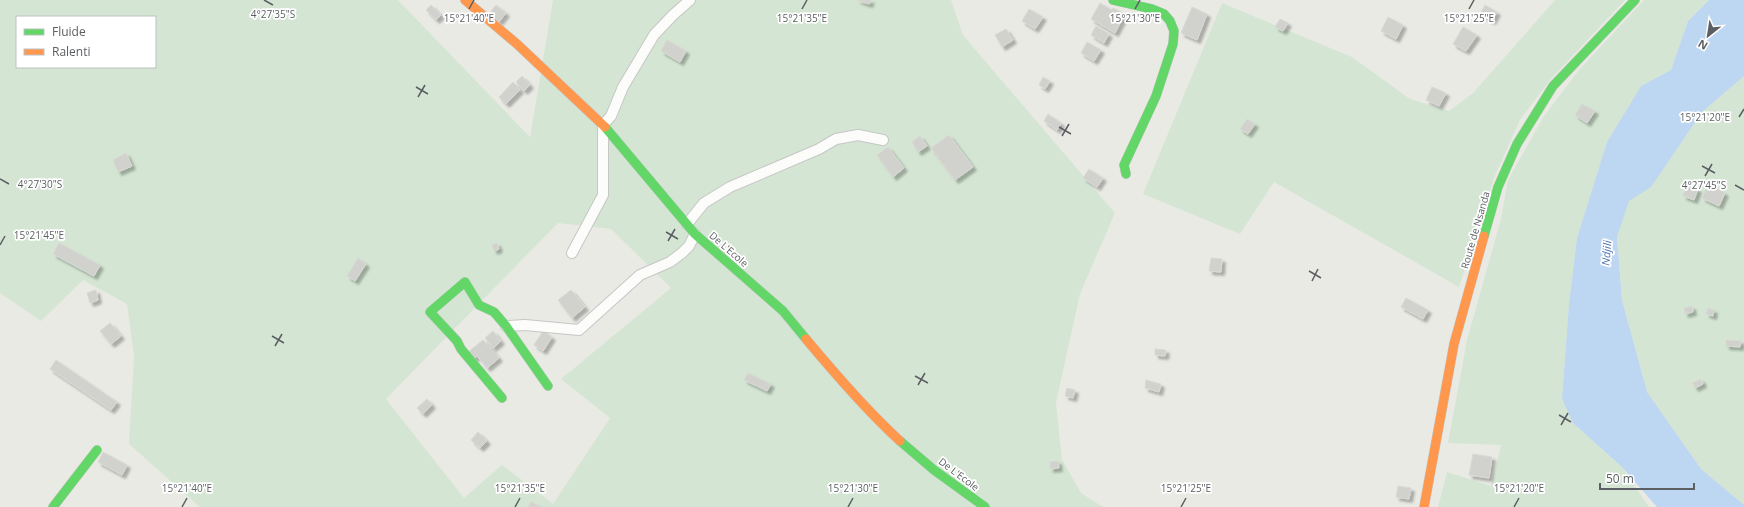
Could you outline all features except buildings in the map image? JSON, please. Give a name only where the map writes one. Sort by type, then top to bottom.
[{"type":"street","name":"De L'Ecole","points":[[465,0],[517,44],[603,125],[695,234],[783,311],[836,375],[887,429],[934,470],[984,507]]},
{"type":"street","points":[[572,253],[603,195],[603,125],[611,116],[623,87],[654,35],[690,0]]},
{"type":"street","points":[[1113,0],[1152,9],[1164,14],[1170,21],[1174,31],[1173,44],[1156,96],[1124,164],[1126,174]]},
{"type":"street","name":"Route de Nsanda","points":[[1424,507],[1454,344],[1498,187],[1517,144],[1553,86],[1635,0]]},
{"type":"street","points":[[687,224],[704,203],[730,187],[819,149],[836,140],[858,135],[883,140]]},
{"type":"street","points":[[506,326],[525,325],[579,330],[640,275],[670,262],[682,253],[689,246],[695,234]]},
{"type":"street","points":[[502,398],[461,349],[457,341],[430,312],[465,282],[479,305],[494,312],[506,326],[548,386]]},
{"type":"street","points":[[53,507],[97,450]]},
{"type":"green space","points":[[0,0],[398,0],[530,137],[553,0],[951,0],[963,35],[1115,213],[1080,294],[1056,403],[1062,459],[1081,493],[1103,507],[200,507],[129,444],[134,356],[127,304],[83,280],[41,321],[0,293]],"holes":[[[558,223],[611,229],[671,288],[561,379],[610,418],[553,504],[502,465],[464,498],[386,399]]]},
{"type":"green space","points":[[1555,0],[1625,0],[1550,80],[1520,120],[1494,178],[1459,287],[1274,182],[1240,234],[1143,194],[1222,3],[1352,57],[1410,99],[1449,111],[1473,93]]},
{"type":"green space","points":[[1644,0],[1709,0],[1688,21],[1671,70],[1641,86],[1607,142],[1577,238],[1569,304],[1562,399],[1573,423],[1622,467],[1649,507],[1438,507],[1447,472],[1491,486],[1501,445],[1448,443],[1467,340],[1501,219],[1508,180],[1544,116],[1579,70]]},
{"type":"green space","points":[[1744,76],[1744,505],[1701,469],[1647,392],[1622,300],[1617,237],[1629,200],[1651,186],[1702,112]]},
{"type":"water","name":"Ndjili","points":[[1709,0],[1744,0],[1744,76],[1702,112],[1651,187],[1629,201],[1617,237],[1622,300],[1647,392],[1701,469],[1744,505],[1744,507],[1657,507],[1622,467],[1573,423],[1562,399],[1569,304],[1577,238],[1607,142],[1641,86],[1671,70],[1688,21]]},
{"type":"traffic: fast","points":[[1113,0],[1152,9],[1164,14],[1170,21],[1174,31],[1173,44],[1156,96],[1124,165],[1126,174]]},
{"type":"traffic: fast","points":[[1484,236],[1498,187],[1517,144],[1553,86],[1635,0]]},
{"type":"traffic: fast","points":[[605,127],[695,234],[783,311],[806,339]]},
{"type":"traffic: fast","points":[[502,398],[461,349],[457,341],[430,312],[465,282],[479,305],[494,312],[506,326],[548,386]]},
{"type":"traffic: fast","points":[[900,441],[934,470],[985,507]]},
{"type":"traffic: fast","points":[[53,507],[97,450]]},
{"type":"traffic: slow","points":[[465,0],[517,44],[605,127]]},
{"type":"traffic: slow","points":[[1424,507],[1454,344],[1484,236]]},
{"type":"traffic: slow","points":[[806,339],[875,417],[900,441]]}]
